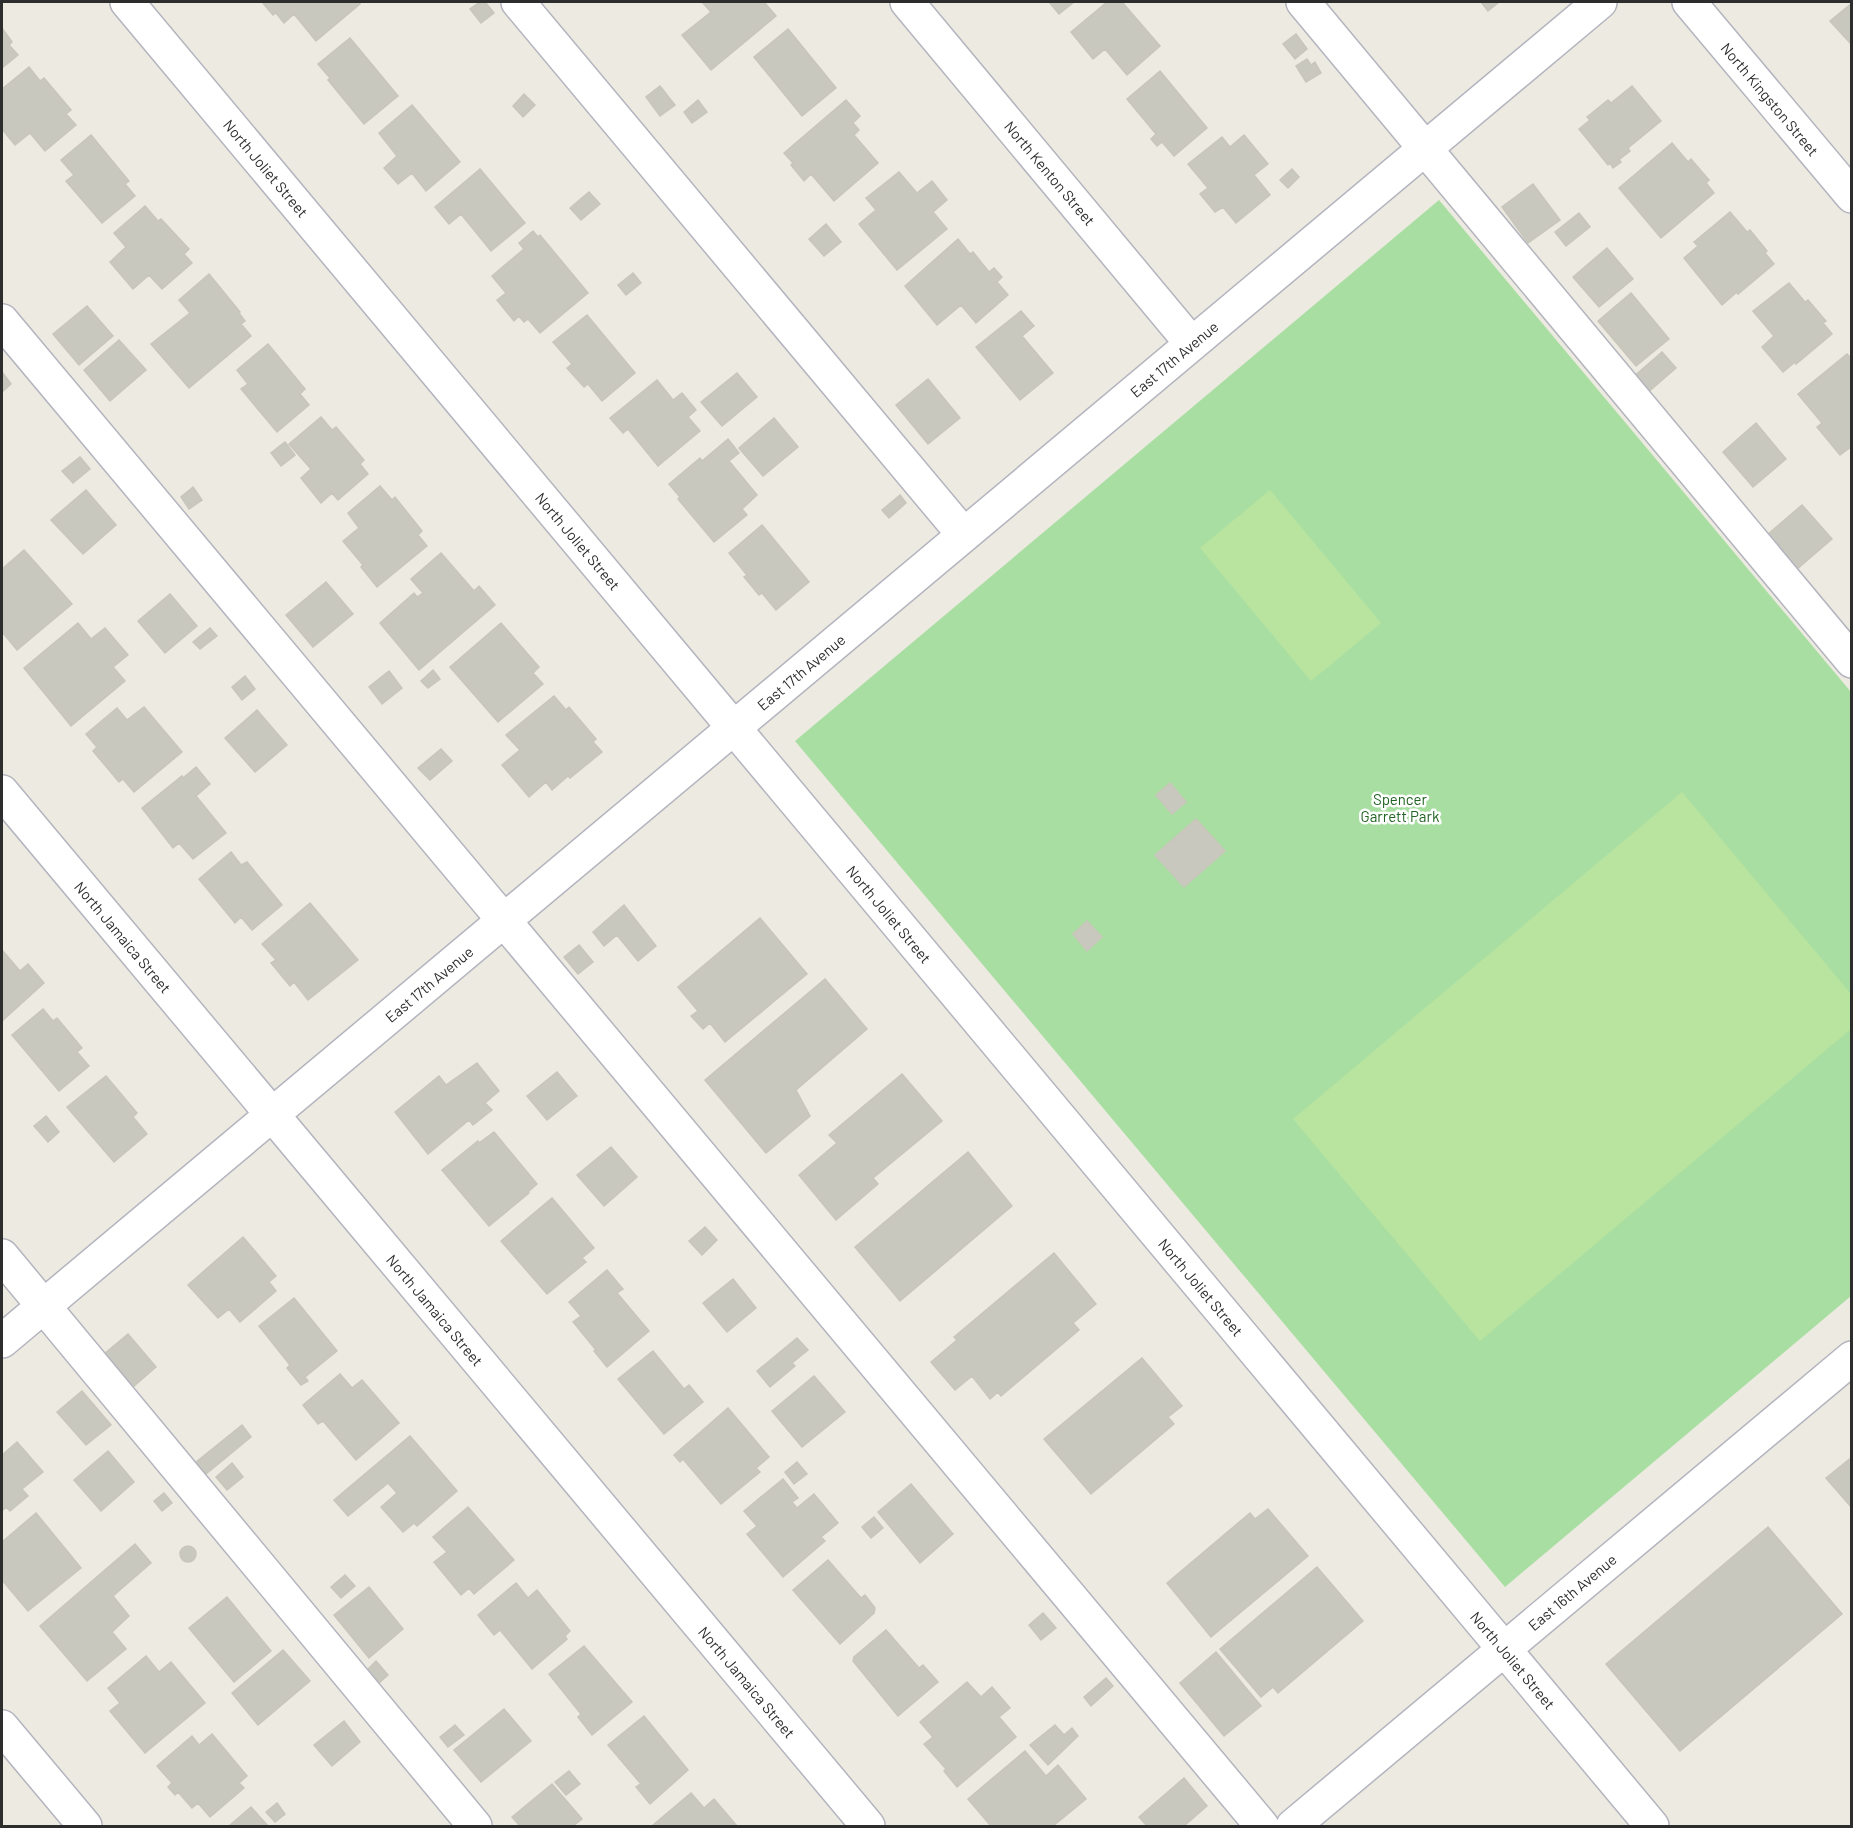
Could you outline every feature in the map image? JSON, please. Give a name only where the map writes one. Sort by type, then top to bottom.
[{"type":"street","name":"North Joliet Street","points":[[127,2],[1652,1827]]},
{"type":"street","points":[[518,2],[964,535]]},
{"type":"street","name":"North Kenton Street","points":[[907,2],[1192,344]]},
{"type":"street","points":[[1303,2],[1851,661]]},
{"type":"street","name":"East 17th Avenue","points":[[2,1341],[1600,2]]},
{"type":"street","name":"North Kingston Street","points":[[1689,2],[1851,196]]},
{"type":"street","points":[[2,321],[1262,1827]]},
{"type":"street","name":"North Jamaica Street","points":[[2,792],[868,1827]]},
{"type":"street","points":[[2,1256],[476,1827]]},
{"type":"street","name":"East 16th Avenue","points":[[1293,1827],[1851,1358]]},
{"type":"street","points":[[2,1727],[85,1827]]},
{"type":"green space","name":"Spencer Garrett Park","points":[[1439,200],[1851,692],[1851,1296],[1505,1587],[795,741]]},
{"type":"green space","points":[[1270,490],[1381,623],[1311,681],[1200,548]]},
{"type":"green space","points":[[1682,792],[1851,994],[1851,1029],[1480,1341],[1293,1119]]},
{"type":"building","points":[[262,2],[360,2],[360,4],[316,41],[294,14],[284,23],[276,13],[273,15]]},
{"type":"building","points":[[480,2],[485,2],[494,13],[481,23],[470,9]]},
{"type":"building","points":[[702,2],[764,2],[776,16],[711,70],[682,35],[711,12]]},
{"type":"building","points":[[1049,2],[1074,2],[1059,14]]},
{"type":"building","points":[[1107,2],[1122,2],[1160,46],[1127,75],[1105,49],[1093,59],[1071,32]]},
{"type":"building","points":[[1481,2],[1499,2],[1488,11]]},
{"type":"building","points":[[1852,3],[1852,45],[1830,21]]},
{"type":"building","points":[[2,28],[12,42],[9,45],[18,55],[2,68]]},
{"type":"building","points":[[788,29],[836,88],[802,116],[754,57]]},
{"type":"building","points":[[1296,34],[1307,49],[1295,59],[1283,44]]},
{"type":"building","points":[[350,38],[398,96],[364,124],[318,64]]},
{"type":"building","points":[[1307,59],[1311,65],[1315,62],[1321,73],[1306,82],[1296,66]]},
{"type":"building","points":[[29,67],[40,81],[44,78],[71,110],[66,114],[76,125],[45,151],[30,133],[15,145],[2,129],[2,89]]},
{"type":"building","points":[[1160,71],[1207,128],[1174,156],[1162,142],[1157,146],[1151,139],[1156,134],[1127,99]]},
{"type":"building","points":[[660,86],[675,105],[660,116],[646,97]]},
{"type":"building","points":[[1632,86],[1661,121],[1628,148],[1630,151],[1620,159],[1618,156],[1621,162],[1613,168],[1579,129],[1590,120],[1587,117],[1608,100],[1611,103]]},
{"type":"building","points":[[524,94],[535,105],[523,117],[513,106]]},
{"type":"building","points":[[698,100],[707,112],[692,123],[684,112]]},
{"type":"building","points":[[846,100],[860,116],[853,123],[859,130],[854,135],[878,163],[834,201],[811,174],[804,181],[784,153]]},
{"type":"building","points":[[412,105],[460,162],[426,191],[412,173],[398,184],[384,168],[397,156],[379,133]]},
{"type":"building","points":[[91,135],[129,181],[125,184],[135,196],[102,223],[66,181],[74,175],[61,160]]},
{"type":"building","points":[[1244,135],[1268,164],[1254,175],[1270,195],[1236,223],[1223,207],[1215,212],[1200,194],[1208,188],[1188,164],[1222,137],[1230,147]]},
{"type":"building","points":[[1672,143],[1688,162],[1691,159],[1709,180],[1706,183],[1714,193],[1661,238],[1619,188]]},
{"type":"building","points":[[480,169],[525,223],[491,251],[461,214],[449,224],[435,207]]},
{"type":"building","points":[[1292,169],[1299,177],[1288,188],[1280,180]]},
{"type":"building","points":[[899,172],[917,193],[932,181],[947,200],[933,212],[947,229],[897,270],[859,224],[876,210],[866,198]]},
{"type":"building","points":[[1533,184],[1560,220],[1528,243],[1502,207]]},
{"type":"building","points":[[589,192],[600,204],[581,220],[570,208]]},
{"type":"building","points":[[145,206],[158,221],[161,219],[189,249],[184,254],[192,263],[162,289],[149,275],[133,289],[110,262],[126,247],[114,233]]},
{"type":"building","points":[[1730,212],[1747,232],[1750,230],[1774,264],[1722,305],[1684,258],[1698,246],[1694,242]]},
{"type":"building","points":[[1579,213],[1590,227],[1566,246],[1555,232]]},
{"type":"building","points":[[826,224],[841,242],[824,256],[809,239]]},
{"type":"building","points":[[533,231],[538,237],[540,235],[588,293],[540,333],[528,319],[524,322],[519,316],[514,321],[497,300],[506,293],[492,276],[524,249],[519,243]]},
{"type":"building","points":[[958,239],[970,254],[973,252],[989,272],[994,268],[1002,277],[997,282],[1008,295],[976,323],[961,305],[937,325],[905,286]]},
{"type":"building","points":[[1607,248],[1633,279],[1599,307],[1573,277]]},
{"type":"building","points":[[633,273],[641,283],[626,295],[618,285]]},
{"type":"building","points":[[209,274],[240,312],[245,321],[241,324],[251,336],[189,388],[151,344],[190,313],[179,300]]},
{"type":"building","points":[[1789,283],[1826,321],[1823,323],[1832,334],[1783,372],[1762,347],[1774,336],[1753,311]]},
{"type":"building","points":[[1631,293],[1669,339],[1636,366],[1598,321]]},
{"type":"building","points":[[87,306],[113,336],[79,365],[53,334]]},
{"type":"building","points":[[1021,311],[1034,326],[1022,336],[1053,373],[1020,400],[976,347]]},
{"type":"building","points":[[587,315],[635,373],[602,401],[588,384],[584,387],[567,368],[572,364],[553,342]]},
{"type":"building","points":[[119,340],[146,370],[110,401],[84,370]]},
{"type":"building","points":[[268,344],[305,389],[300,394],[309,405],[277,432],[241,389],[248,384],[237,370]]},
{"type":"building","points":[[1662,352],[1676,368],[1646,394],[1632,378]]},
{"type":"building","points":[[1847,354],[1852,359],[1852,446],[1840,455],[1817,427],[1822,423],[1798,394]]},
{"type":"building","points":[[2,372],[11,384],[2,392]]},
{"type":"building","points":[[737,373],[757,397],[722,426],[701,402]]},
{"type":"building","points":[[928,379],[960,418],[928,444],[896,405]]},
{"type":"building","points":[[657,380],[673,400],[682,393],[696,410],[688,417],[700,431],[658,466],[628,429],[623,433],[610,418]]},
{"type":"building","points":[[321,417],[332,430],[336,427],[364,460],[360,464],[368,474],[338,500],[332,493],[321,503],[301,478],[311,469],[289,444]]},
{"type":"building","points":[[774,418],[798,447],[763,476],[739,448]]},
{"type":"building","points":[[1756,423],[1786,459],[1753,487],[1723,452]]},
{"type":"building","points":[[728,439],[739,453],[729,461],[757,495],[742,509],[747,515],[714,542],[678,499],[680,497],[669,484],[700,458],[702,461]]},
{"type":"building","points":[[285,442],[295,455],[281,466],[271,453]]},
{"type":"building","points":[[80,457],[90,469],[73,483],[62,471]]},
{"type":"building","points":[[380,486],[392,500],[395,497],[422,531],[418,535],[427,546],[377,587],[361,567],[363,565],[343,541],[359,528],[348,513]]},
{"type":"building","points":[[193,487],[202,500],[189,509],[181,497]]},
{"type":"building","points":[[86,490],[116,525],[83,554],[51,520]]},
{"type":"building","points":[[900,495],[906,503],[889,518],[882,510]]},
{"type":"building","points":[[1802,505],[1832,539],[1796,570],[1767,535]]},
{"type":"building","points":[[762,525],[809,582],[776,610],[744,577],[747,575],[729,553]]},
{"type":"building","points":[[24,550],[72,604],[17,650],[2,634],[2,569]]},
{"type":"building","points":[[441,553],[474,591],[479,586],[495,605],[419,670],[380,623],[414,593],[417,597],[423,593],[411,579]]},
{"type":"building","points":[[326,582],[353,614],[313,647],[286,615]]},
{"type":"building","points":[[170,594],[197,626],[165,653],[138,621]]},
{"type":"building","points":[[78,623],[91,639],[105,628],[128,655],[113,667],[125,681],[71,726],[24,668]]},
{"type":"building","points":[[501,623],[539,667],[533,673],[543,684],[498,722],[450,667]]},
{"type":"building","points":[[210,628],[217,636],[200,649],[193,642]]},
{"type":"building","points":[[433,670],[440,679],[428,688],[421,681]]},
{"type":"building","points":[[389,671],[402,688],[382,704],[369,687]]},
{"type":"building","points":[[245,676],[255,689],[242,700],[232,687]]},
{"type":"building","points":[[554,696],[566,710],[569,707],[596,739],[593,742],[602,752],[552,790],[546,782],[529,797],[502,765],[520,750],[506,735]]},
{"type":"building","points":[[144,707],[182,752],[134,792],[123,779],[119,782],[93,751],[97,747],[86,734],[117,708],[127,720]]},
{"type":"building","points":[[257,710],[287,745],[255,772],[225,738]]},
{"type":"building","points":[[441,749],[452,761],[430,780],[418,768]]},
{"type":"building","points":[[196,767],[210,784],[196,796],[226,833],[193,859],[179,843],[173,848],[142,808]]},
{"type":"building","points":[[1170,783],[1186,802],[1172,814],[1156,795]]},
{"type":"building","points":[[1196,819],[1225,851],[1184,887],[1155,855]]},
{"type":"building","points":[[231,852],[241,865],[247,862],[282,905],[252,930],[241,917],[235,923],[199,879]]},
{"type":"building","points":[[310,903],[358,960],[308,1000],[294,982],[290,986],[271,963],[276,960],[262,944]]},
{"type":"building","points":[[624,905],[656,946],[638,961],[617,935],[604,946],[593,932]]},
{"type":"building","points":[[760,918],[807,974],[725,1042],[710,1023],[703,1029],[691,1016],[698,1011],[678,987]]},
{"type":"building","points":[[1087,921],[1102,937],[1087,951],[1073,934]]},
{"type":"building","points":[[579,945],[593,962],[578,974],[564,957]]},
{"type":"building","points":[[2,950],[20,971],[28,964],[44,983],[2,1021]]},
{"type":"building","points":[[825,979],[867,1029],[796,1090],[810,1116],[766,1153],[705,1080]]},
{"type":"building","points":[[43,1009],[53,1021],[57,1018],[82,1048],[77,1052],[89,1066],[59,1091],[12,1035]]},
{"type":"building","points":[[477,1063],[499,1091],[485,1103],[492,1110],[473,1125],[469,1120],[428,1154],[395,1112],[439,1076],[446,1085]]},
{"type":"building","points":[[557,1072],[577,1096],[547,1120],[527,1096]]},
{"type":"building","points":[[902,1074],[942,1121],[873,1178],[878,1184],[836,1220],[799,1175],[837,1143],[829,1135]]},
{"type":"building","points":[[106,1076],[137,1113],[133,1117],[147,1134],[114,1162],[67,1107]]},
{"type":"building","points":[[46,1116],[59,1132],[48,1142],[34,1126]]},
{"type":"building","points":[[494,1132],[537,1184],[489,1226],[442,1170],[478,1141],[479,1143]]},
{"type":"building","points":[[611,1147],[637,1177],[604,1206],[577,1175]]},
{"type":"building","points":[[968,1152],[1012,1206],[900,1301],[855,1247]]},
{"type":"building","points":[[552,1198],[594,1248],[582,1258],[586,1262],[547,1294],[501,1241]]},
{"type":"building","points":[[705,1227],[717,1240],[702,1255],[689,1241]]},
{"type":"building","points":[[243,1237],[276,1276],[269,1282],[276,1291],[240,1322],[229,1309],[218,1318],[188,1285]]},
{"type":"building","points":[[1054,1253],[1096,1304],[1073,1323],[1079,1330],[1001,1396],[998,1392],[990,1399],[972,1376],[955,1390],[931,1362],[957,1340],[954,1337]]},
{"type":"building","points":[[607,1270],[623,1289],[617,1293],[649,1331],[607,1367],[573,1322],[581,1316],[569,1302]]},
{"type":"building","points":[[733,1279],[756,1308],[727,1332],[703,1303]]},
{"type":"building","points":[[294,1298],[337,1351],[305,1377],[308,1381],[301,1385],[287,1368],[290,1365],[259,1326]]},
{"type":"building","points":[[128,1334],[156,1367],[133,1387],[104,1354]]},
{"type":"building","points":[[797,1338],[808,1350],[792,1363],[795,1366],[770,1387],[757,1371]]},
{"type":"building","points":[[653,1351],[684,1389],[689,1385],[703,1402],[664,1434],[618,1379]]},
{"type":"building","points":[[1142,1358],[1182,1406],[1168,1417],[1174,1424],[1091,1494],[1044,1439]]},
{"type":"building","points":[[340,1374],[352,1388],[362,1380],[399,1423],[356,1460],[323,1421],[318,1424],[303,1405]]},
{"type":"building","points":[[814,1376],[845,1412],[802,1447],[772,1411]]},
{"type":"building","points":[[82,1391],[111,1425],[86,1445],[57,1412]]},
{"type":"building","points":[[728,1408],[769,1457],[756,1468],[760,1472],[721,1504],[683,1459],[680,1462],[674,1455]]},
{"type":"building","points":[[242,1425],[251,1437],[206,1474],[196,1462]]},
{"type":"building","points":[[410,1436],[457,1491],[417,1526],[414,1523],[403,1532],[381,1507],[397,1493],[388,1483],[348,1516],[334,1500]]},
{"type":"building","points":[[17,1442],[43,1472],[22,1489],[28,1496],[10,1511],[6,1507],[2,1511],[2,1455]]},
{"type":"building","points":[[108,1451],[134,1482],[101,1511],[74,1480]]},
{"type":"building","points":[[1852,1457],[1852,1508],[1826,1478]]},
{"type":"building","points":[[797,1462],[807,1474],[794,1484],[785,1472]]},
{"type":"building","points":[[232,1463],[243,1477],[227,1490],[216,1477]]},
{"type":"building","points":[[783,1479],[798,1498],[792,1502],[797,1508],[814,1494],[838,1523],[821,1537],[825,1541],[783,1577],[747,1534],[757,1526],[744,1511]]},
{"type":"building","points":[[911,1484],[953,1534],[920,1563],[878,1512]]},
{"type":"building","points":[[164,1493],[172,1503],[162,1511],[154,1501]]},
{"type":"building","points":[[468,1507],[514,1560],[474,1594],[469,1588],[461,1595],[434,1562],[447,1552],[433,1537]]},
{"type":"building","points":[[1268,1509],[1308,1556],[1211,1637],[1167,1583],[1250,1513],[1255,1519]]},
{"type":"building","points":[[36,1513],[81,1568],[28,1611],[2,1580],[2,1542]]},
{"type":"building","points":[[874,1517],[883,1528],[871,1538],[862,1527]]},
{"type":"building","points":[[1768,1527],[1842,1614],[1680,1751],[1606,1664]]},
{"type":"building","points":[[135,1544],[151,1563],[113,1596],[129,1616],[112,1632],[126,1649],[87,1681],[40,1626]]},
{"type":"building","points":[[188,1546],[194,1548],[196,1554],[194,1560],[188,1562],[182,1560],[180,1554],[182,1548]]},
{"type":"building","points":[[828,1560],[861,1598],[865,1595],[875,1608],[874,1613],[840,1644],[793,1590]]},
{"type":"building","points":[[1317,1567],[1363,1621],[1278,1693],[1273,1687],[1261,1697],[1220,1649]]},
{"type":"building","points":[[345,1575],[355,1586],[341,1598],[331,1587]]},
{"type":"building","points":[[516,1583],[528,1598],[537,1590],[570,1631],[565,1636],[567,1639],[532,1669],[500,1630],[494,1635],[478,1615]]},
{"type":"building","points":[[369,1587],[403,1629],[369,1658],[334,1615]]},
{"type":"building","points":[[227,1597],[271,1651],[234,1682],[189,1628]]},
{"type":"building","points":[[1043,1613],[1056,1628],[1041,1640],[1029,1625]]},
{"type":"building","points":[[886,1630],[919,1668],[923,1665],[938,1682],[898,1716],[853,1661],[854,1657]]},
{"type":"building","points":[[584,1646],[632,1702],[592,1735],[578,1717],[581,1714],[549,1674]]},
{"type":"building","points":[[283,1650],[310,1681],[258,1725],[232,1693]]},
{"type":"building","points":[[1216,1652],[1261,1706],[1224,1736],[1180,1683]]},
{"type":"building","points":[[146,1656],[159,1672],[171,1662],[205,1703],[145,1753],[110,1711],[120,1703],[108,1688]]},
{"type":"building","points":[[376,1661],[388,1675],[378,1684],[367,1670]]},
{"type":"building","points":[[1106,1678],[1113,1686],[1091,1706],[1084,1697]]},
{"type":"building","points":[[967,1682],[981,1697],[992,1687],[1010,1708],[999,1717],[1016,1737],[957,1787],[944,1771],[946,1769],[924,1744],[933,1737],[920,1722]]},
{"type":"building","points":[[504,1709],[531,1741],[481,1782],[454,1750]]},
{"type":"building","points":[[644,1716],[688,1770],[650,1804],[636,1787],[641,1784],[608,1745]]},
{"type":"building","points":[[344,1721],[360,1742],[332,1766],[314,1745]]},
{"type":"building","points":[[455,1725],[464,1735],[448,1747],[440,1737]]},
{"type":"building","points":[[1055,1725],[1064,1735],[1072,1728],[1078,1736],[1048,1765],[1030,1745]]},
{"type":"building","points":[[212,1734],[247,1776],[239,1783],[244,1788],[210,1817],[198,1803],[192,1808],[178,1792],[175,1795],[168,1787],[172,1783],[157,1766],[192,1736],[199,1745]]},
{"type":"building","points":[[1025,1751],[1046,1776],[1058,1765],[1086,1799],[1053,1826],[991,1826],[968,1799]]},
{"type":"building","points":[[569,1771],[580,1784],[566,1795],[555,1782]]},
{"type":"building","points":[[1184,1778],[1207,1806],[1184,1826],[1147,1826],[1139,1817]]},
{"type":"building","points":[[552,1784],[582,1819],[573,1826],[520,1826],[512,1817]]},
{"type":"building","points":[[691,1793],[704,1808],[714,1799],[737,1826],[653,1825]]},
{"type":"building","points":[[277,1803],[285,1814],[275,1822],[266,1812]]},
{"type":"building","points":[[251,1807],[268,1826],[229,1826]]}]
